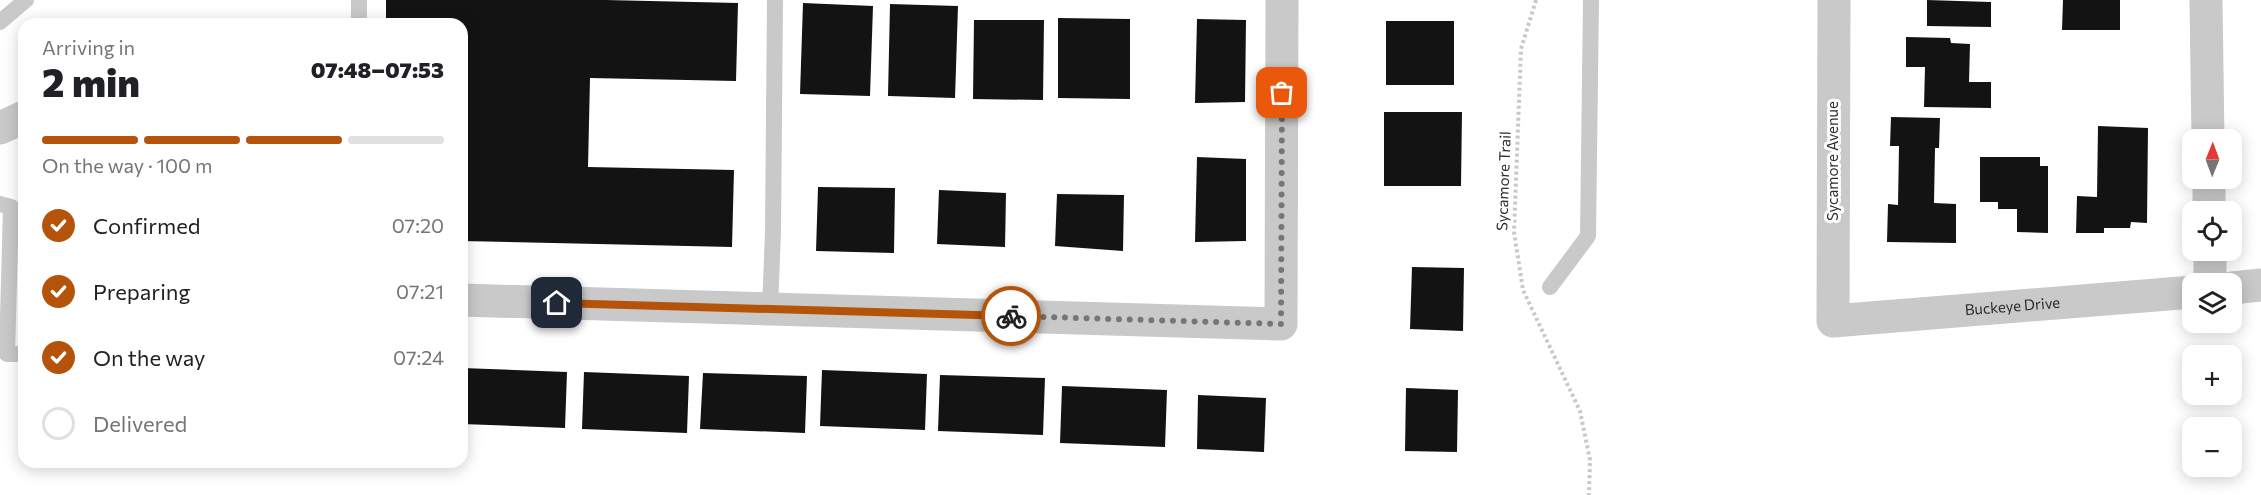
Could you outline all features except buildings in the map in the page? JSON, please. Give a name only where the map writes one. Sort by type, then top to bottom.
[{"type":"street","points":[[468,300],[1281,324],[1282,0]]},
{"type":"street","name":"Sycamore Avenue","points":[[1833,321],[1834,0]]},
{"type":"street","points":[[2206,0],[2208,129]]},
{"type":"street","points":[[0,128],[18,120]]},
{"type":"street","points":[[2242,287],[2261,285]]},
{"type":"street","name":"Buckeye Drive","points":[[1833,321],[2182,293]]},
{"type":"lane","points":[[0,22],[26,0]]},
{"type":"lane","points":[[359,0],[359,18]]},
{"type":"lane","points":[[770,309],[775,0]]},
{"type":"lane","points":[[1550,287],[1588,236],[1591,0]]},
{"type":"lane","points":[[0,204],[11,207],[7,354],[18,354]]},
{"type":"path","name":"Sycamore Trail","points":[[1536,0],[1521,49],[1514,232],[1523,290],[1580,411],[1590,460],[1589,495]]},
{"type":"way so far","points":[[1011,316],[1281,324],[1282,93]]},
{"type":"route","points":[[557,303],[1011,316]]}]
